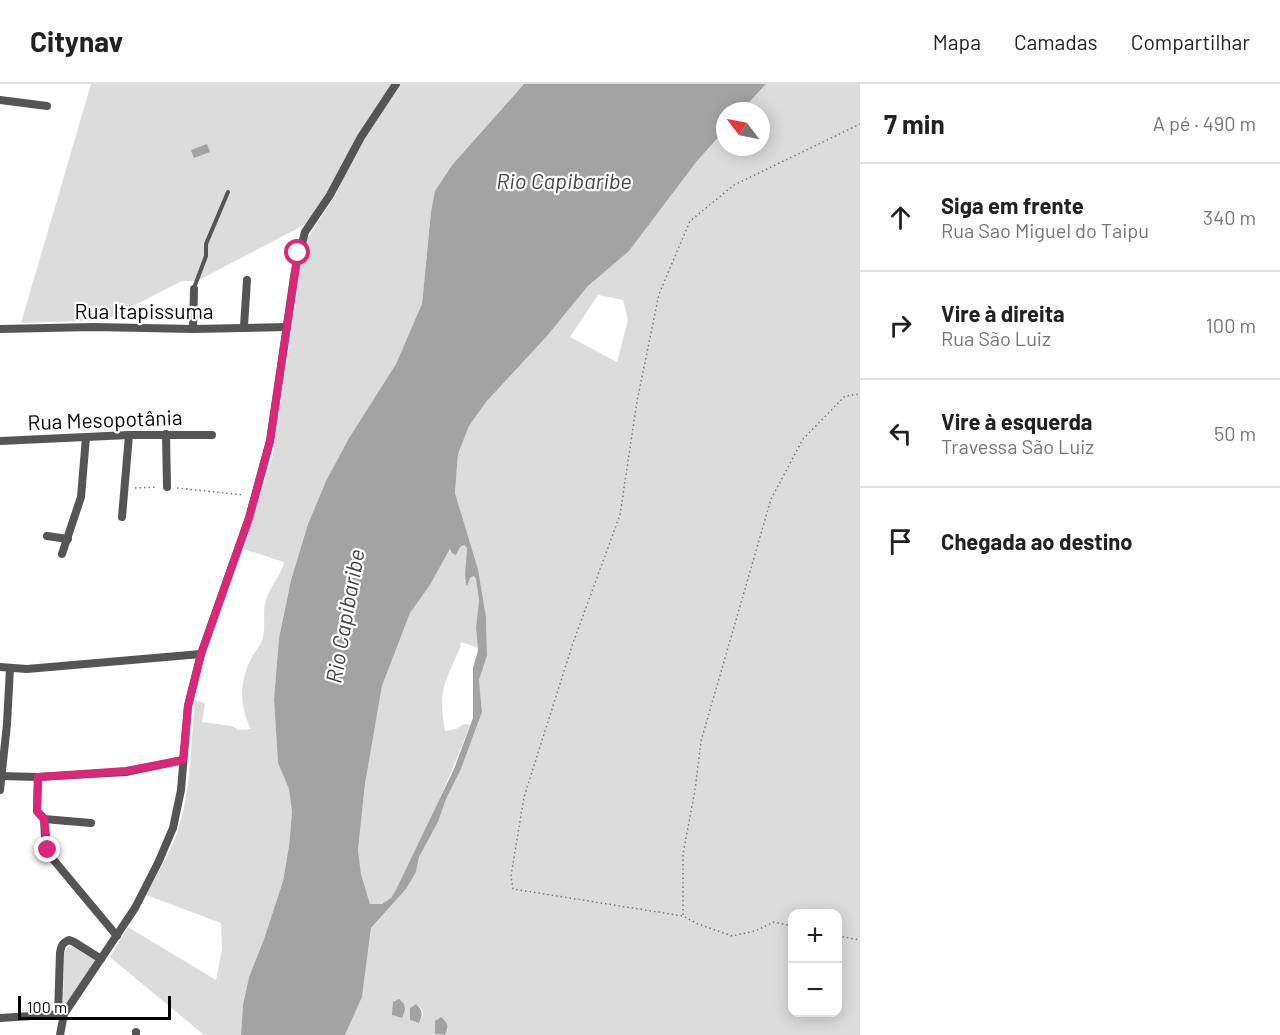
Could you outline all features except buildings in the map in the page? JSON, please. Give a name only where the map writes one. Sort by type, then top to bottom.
[{"type":"street","points":[[61,1014],[135,908],[173,828],[181,790],[188,706],[201,654],[256,496],[270,441],[295,270],[305,232],[330,195],[361,137],[396,84]]},
{"type":"street","points":[[0,110],[1,100],[47,106]]},
{"type":"street","points":[[244,326],[247,280]]},
{"type":"street","points":[[193,329],[194,289]]},
{"type":"street","name":"Rua Itapissuma","points":[[0,330],[94,327],[193,329],[244,326],[287,327]]},
{"type":"street","points":[[166,434],[167,487]]},
{"type":"street","points":[[122,517],[129,435]]},
{"type":"street","name":"Rua Mesopotânia","points":[[0,441],[129,435],[212,435]]},
{"type":"street","points":[[62,554],[81,497],[86,437]]},
{"type":"street","points":[[47,536],[68,539]]},
{"type":"street","points":[[0,790],[7,724],[5,667],[27,669],[201,654]]},
{"type":"street","points":[[1,776],[38,777],[126,771],[183,760]]},
{"type":"street","points":[[38,777],[37,811],[44,819],[45,838],[52,858],[117,936]]},
{"type":"street","points":[[44,819],[91,823]]},
{"type":"street","points":[[60,1035],[61,946],[69,940],[101,959]]},
{"type":"street","points":[[0,1018],[61,1014]]},
{"type":"lane","points":[[194,289],[206,256],[206,244],[228,192]]},
{"type":"path","points":[[788,925],[774,922],[755,931],[732,936],[683,916],[513,889],[511,876],[524,798],[573,643],[620,515],[637,401],[659,294],[690,221],[734,185],[860,124]]},
{"type":"path","points":[[683,916],[683,854],[701,741],[730,634],[771,499],[803,439],[845,396],[860,394]]},
{"type":"path","points":[[125,488],[167,487],[256,496]]},
{"type":"path","points":[[842,937],[860,940]]},
{"type":"shaded area","points":[[91,84],[394,84],[308,223],[197,281],[182,281],[106,320],[21,323]]},
{"type":"shaded area","points":[[400,84],[524,84],[453,164],[431,212],[422,304],[410,336],[396,364],[349,438],[326,481],[308,524],[291,580],[279,638],[274,699],[278,763],[289,789],[292,812],[283,881],[249,977],[243,1005],[241,1035],[204,1035],[110,957],[128,927],[216,980],[222,949],[221,923],[146,895],[177,833],[184,809],[189,778],[195,700],[205,703],[202,722],[232,726],[238,730],[251,729],[244,711],[243,684],[248,666],[262,640],[266,600],[284,562],[244,549],[273,455],[302,251],[307,239],[336,194],[355,152]]},
{"type":"shaded area","points":[[766,84],[860,84],[860,1035],[445,1035],[448,1029],[435,1021],[435,1033],[438,1035],[345,1035],[362,997],[371,928],[406,889],[416,872],[419,857],[438,822],[482,712],[479,680],[487,656],[486,617],[478,569],[455,493],[458,454],[469,426],[486,402],[547,336],[588,286],[629,251],[697,161],[716,140],[716,156],[770,156],[770,102],[749,102]],"holes":[[[598,295],[623,300],[628,320],[617,362],[570,337]],[[416,1004],[422,1009],[423,1015],[419,1023],[410,1020],[410,1008]]]},
{"type":"shaded area","points":[[464,545],[467,548],[467,571],[464,582],[474,576],[477,579],[478,648],[461,642],[444,688],[442,706],[445,731],[456,729],[464,724],[470,725],[403,881],[389,900],[381,904],[370,904],[361,874],[358,850],[365,784],[382,686],[410,613],[430,585],[451,548]]},
{"type":"shaded area","points":[[74,946],[96,961],[63,1010],[64,953],[68,947]]},
{"type":"water","name":"Rio Capibaribe","points":[[524,84],[766,84],[749,102],[716,102],[716,140],[697,161],[629,251],[588,286],[547,336],[486,402],[469,426],[458,454],[455,493],[478,569],[486,617],[487,656],[479,680],[482,712],[461,769],[446,799],[438,822],[419,857],[416,872],[406,889],[371,928],[362,997],[345,1035],[241,1035],[243,1005],[249,977],[283,881],[289,846],[292,812],[289,789],[278,763],[274,699],[279,638],[291,580],[308,524],[326,481],[349,438],[396,364],[422,304],[435,191],[453,164]],"holes":[[[464,545],[467,548],[465,574],[467,586],[470,578],[474,576],[476,579],[479,600],[476,628],[478,650],[473,668],[473,718],[454,769],[396,890],[391,898],[382,904],[370,904],[361,874],[358,850],[365,784],[382,686],[410,613],[430,585],[450,549],[456,555],[460,547]]]},
{"type":"water","points":[[207,144],[210,152],[194,158],[191,150]]},
{"type":"water","points":[[399,999],[404,1004],[405,1010],[402,1018],[392,1015],[393,1002]]},
{"type":"water","points":[[416,1004],[422,1013],[419,1023],[410,1020],[410,1008]]},
{"type":"water","points":[[441,1017],[447,1025],[445,1035],[435,1034],[435,1021]]},
{"type":"route","points":[[48,850],[44,819],[38,815],[37,811],[38,777],[126,771],[183,760],[188,706],[201,654],[249,518],[270,441],[298,253]]}]
